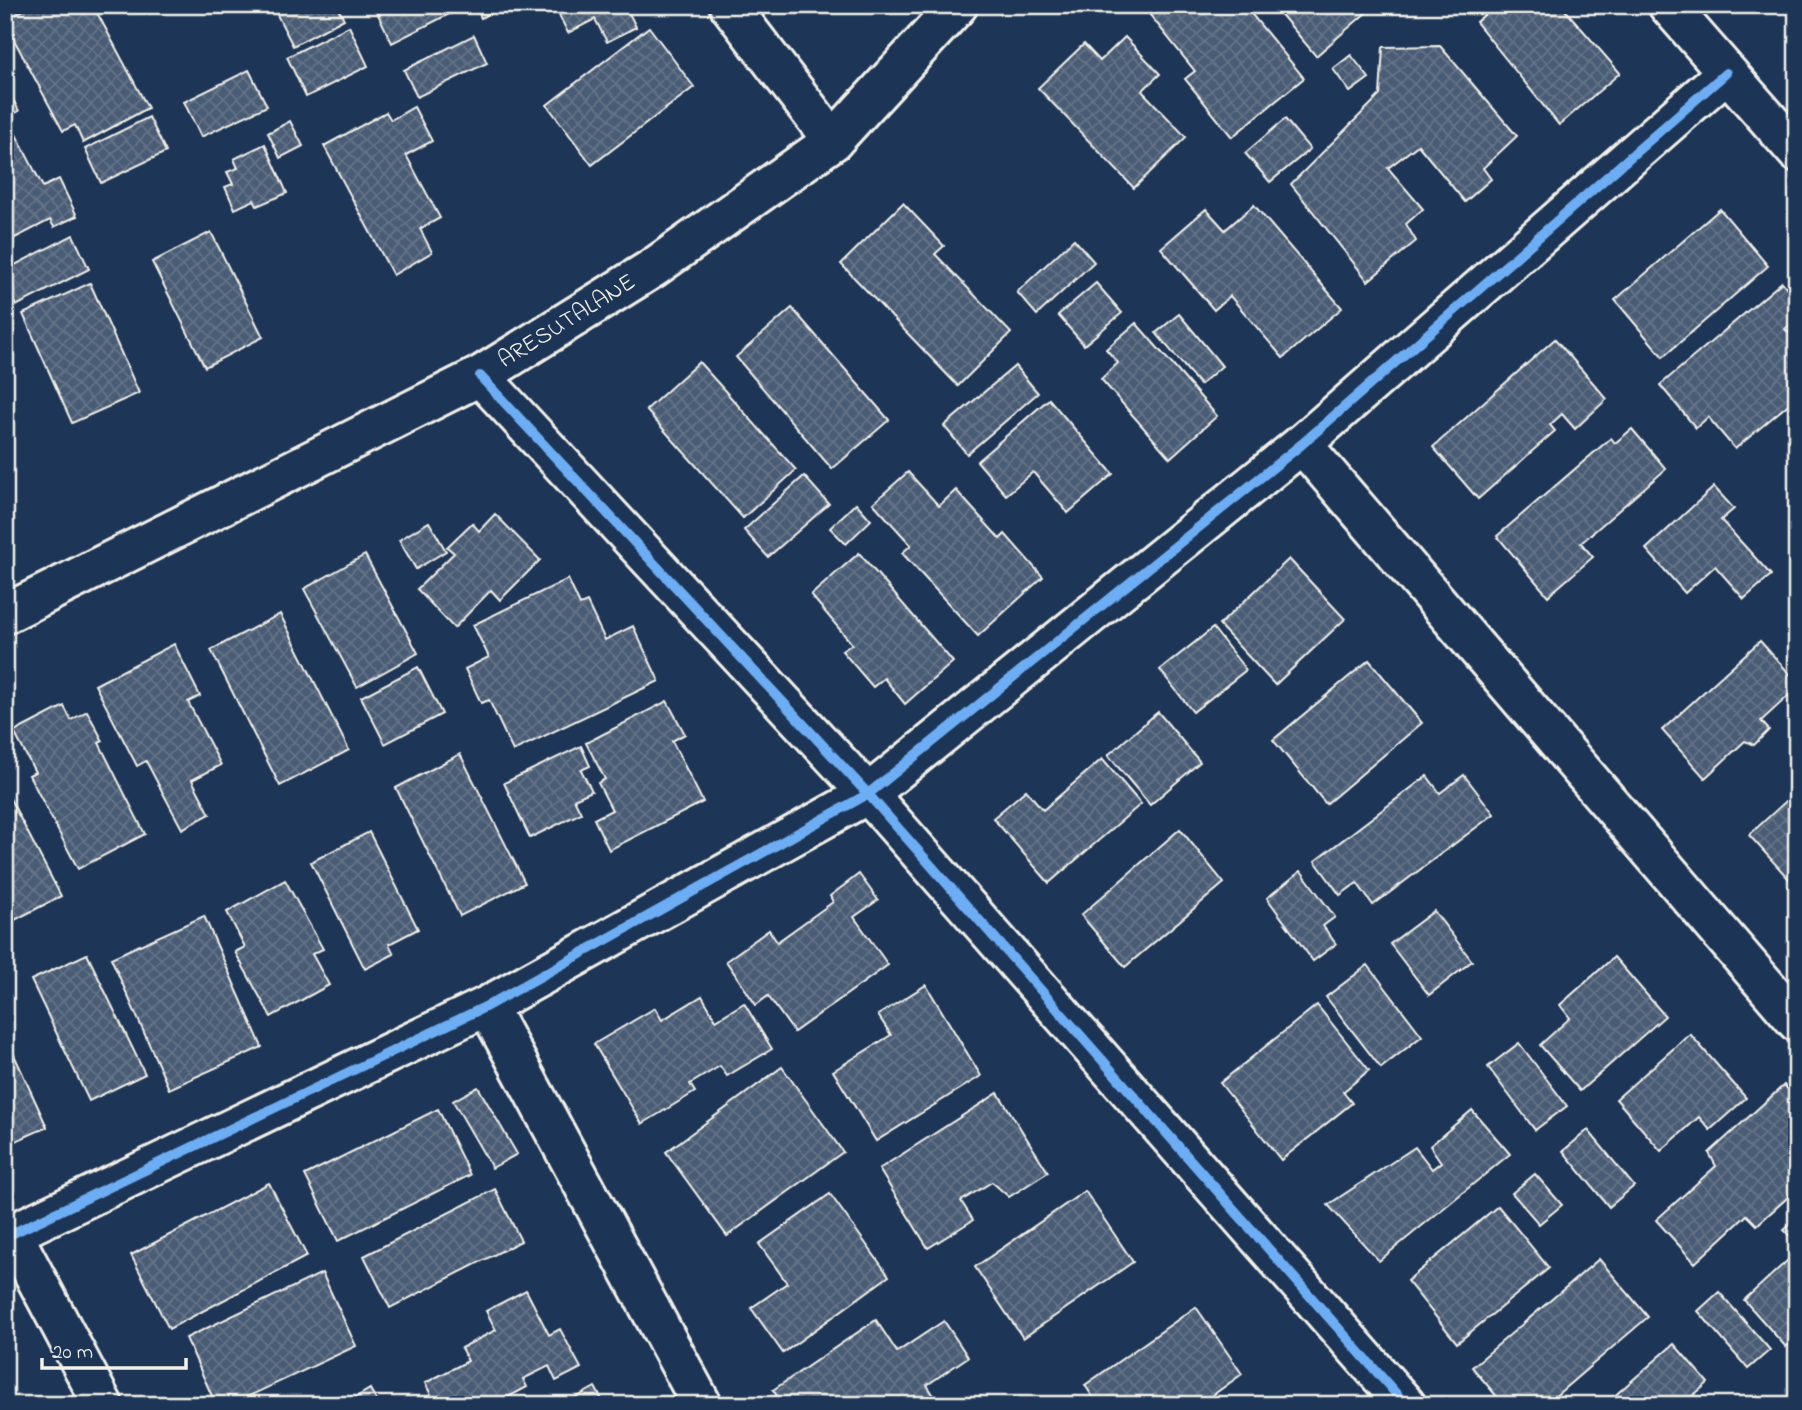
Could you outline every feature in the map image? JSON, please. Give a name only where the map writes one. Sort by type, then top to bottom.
[{"type":"street","points":[[729,5],[833,141]]},
{"type":"street","name":"ARESUTALANE","points":[[5,614],[480,376],[653,268],[833,141],[958,5]]},
{"type":"street","points":[[1668,5],[1797,152]]},
{"type":"street","points":[[103,1405],[9,1235],[487,1006],[868,794],[1301,444],[1726,73]]},
{"type":"street","points":[[480,376],[868,794],[1406,1405]]},
{"type":"street","points":[[1301,444],[1797,1022]]},
{"type":"street","points":[[487,1006],[702,1405]]},
{"type":"building","points":[[33,5],[93,5],[148,108],[83,143],[75,125],[63,131],[5,23],[5,20]]},
{"type":"building","points":[[272,5],[336,5],[344,19],[293,46]]},
{"type":"building","points":[[459,5],[461,8],[392,43],[374,6]]},
{"type":"building","points":[[475,5],[503,5],[481,18]]},
{"type":"building","points":[[554,5],[625,5],[636,27],[607,42],[595,19],[568,33]]},
{"type":"building","points":[[1142,5],[1244,5],[1304,78],[1232,137],[1185,79],[1195,71]]},
{"type":"building","points":[[1273,5],[1375,5],[1316,56]]},
{"type":"building","points":[[1496,5],[1561,5],[1620,73],[1559,125],[1476,22]]},
{"type":"building","points":[[349,26],[368,66],[306,97],[287,57]]},
{"type":"building","points":[[649,27],[694,87],[592,165],[547,105]]},
{"type":"building","points":[[474,35],[487,63],[417,97],[404,70]]},
{"type":"building","points":[[1125,37],[1160,74],[1142,91],[1186,137],[1134,188],[1038,88],[1084,44],[1100,61]]},
{"type":"building","points":[[1440,46],[1517,136],[1483,168],[1491,179],[1465,202],[1418,145],[1388,168],[1423,209],[1406,224],[1416,241],[1368,281],[1291,184],[1380,95],[1383,47]]},
{"type":"building","points":[[1351,55],[1369,78],[1350,92],[1333,69]]},
{"type":"building","points":[[249,70],[267,106],[201,137],[184,102]]},
{"type":"building","points":[[5,84],[19,111],[7,117],[43,187],[59,179],[77,216],[54,227],[50,220],[5,243]]},
{"type":"building","points":[[414,107],[432,141],[406,155],[440,218],[420,229],[432,252],[393,275],[324,146],[386,112],[391,120]]},
{"type":"building","points":[[149,117],[166,152],[101,183],[85,149]]},
{"type":"building","points":[[1285,119],[1310,149],[1270,182],[1245,153]]},
{"type":"building","points":[[290,121],[303,146],[280,158],[268,133]]},
{"type":"building","points":[[265,144],[287,193],[257,206],[254,200],[235,209],[225,187],[233,184],[227,172],[238,168],[234,159]]},
{"type":"building","points":[[903,203],[944,246],[935,254],[1011,333],[958,386],[841,264]]},
{"type":"building","points":[[1254,205],[1342,308],[1283,358],[1230,296],[1214,310],[1161,248],[1206,209],[1225,230]]},
{"type":"building","points":[[1720,209],[1768,266],[1663,357],[1615,300]]},
{"type":"building","points":[[211,232],[263,337],[205,367],[152,262]]},
{"type":"building","points":[[73,235],[89,269],[16,306],[5,285],[5,270]]},
{"type":"building","points":[[1074,239],[1094,262],[1037,315],[1017,292]]},
{"type":"building","points":[[1782,282],[1797,299],[1797,319],[1785,329],[1797,342],[1797,397],[1735,449],[1708,417],[1696,428],[1660,385]]},
{"type":"building","points":[[90,283],[139,393],[72,423],[23,314]]},
{"type":"building","points":[[1096,283],[1122,313],[1084,345],[1058,315]]},
{"type":"building","points":[[792,308],[889,420],[832,469],[736,357]]},
{"type":"building","points":[[1179,314],[1222,366],[1200,385],[1156,333]]},
{"type":"building","points":[[1136,323],[1217,416],[1170,458],[1101,379],[1118,363],[1106,349]]},
{"type":"building","points":[[1555,339],[1607,399],[1575,429],[1562,414],[1550,425],[1555,431],[1478,499],[1433,447]]},
{"type":"building","points":[[699,362],[796,470],[743,518],[646,410]]},
{"type":"building","points":[[1015,366],[1038,393],[967,454],[944,426]]},
{"type":"building","points":[[1049,399],[1113,474],[1068,513],[1033,472],[1006,495],[977,461]]},
{"type":"building","points":[[1632,429],[1666,469],[1581,543],[1593,557],[1548,596],[1497,536],[1611,438],[1615,443]]},
{"type":"building","points":[[908,472],[939,506],[956,490],[1000,539],[1005,534],[1043,577],[978,636],[902,553],[911,545],[873,503]]},
{"type":"building","points":[[804,476],[829,504],[768,557],[744,530]]},
{"type":"building","points":[[1714,487],[1734,509],[1721,520],[1771,575],[1744,599],[1715,566],[1685,593],[1646,549]]},
{"type":"building","points":[[856,503],[871,520],[846,544],[830,528]]},
{"type":"building","points":[[495,514],[540,560],[500,600],[491,590],[454,628],[417,589],[454,553],[447,547],[472,523],[479,531]]},
{"type":"building","points":[[429,522],[446,551],[416,569],[399,540]]},
{"type":"building","points":[[859,553],[953,662],[905,704],[884,678],[873,687],[842,651],[852,644],[811,595]]},
{"type":"building","points":[[365,555],[418,653],[357,687],[304,589]]},
{"type":"building","points":[[1289,559],[1345,619],[1275,685],[1219,625]]},
{"type":"building","points":[[568,579],[580,605],[587,602],[605,640],[633,626],[659,681],[513,751],[489,700],[481,703],[465,669],[489,657],[473,625]]},
{"type":"building","points":[[280,614],[349,750],[280,786],[211,650]]},
{"type":"building","points":[[1213,628],[1246,670],[1193,712],[1160,670]]},
{"type":"building","points":[[1760,641],[1797,682],[1797,688],[1761,721],[1769,730],[1754,745],[1745,741],[1705,778],[1662,730]]},
{"type":"building","points":[[174,644],[200,696],[188,702],[221,765],[192,780],[210,814],[182,829],[146,761],[137,766],[95,685]]},
{"type":"building","points":[[1369,660],[1422,723],[1326,804],[1273,740]]},
{"type":"building","points":[[418,667],[442,714],[385,744],[361,697]]},
{"type":"building","points":[[667,701],[685,734],[672,741],[703,802],[609,850],[594,819],[612,810],[598,783],[605,779],[586,743]]},
{"type":"building","points":[[64,706],[71,720],[87,711],[103,741],[99,743],[145,834],[78,869],[29,775],[35,772],[14,732]]},
{"type":"building","points":[[1158,712],[1200,762],[1150,805],[1108,755]]},
{"type":"building","points":[[581,746],[590,766],[581,770],[592,791],[574,799],[581,813],[530,838],[504,783]]},
{"type":"building","points":[[460,754],[525,883],[460,916],[396,788]]},
{"type":"building","points":[[1102,759],[1141,804],[1049,883],[993,818],[1026,790],[1043,810]]},
{"type":"building","points":[[1464,775],[1494,814],[1373,905],[1357,883],[1340,895],[1315,861],[1427,776],[1440,793]]},
{"type":"building","points":[[5,789],[61,896],[5,925]]},
{"type":"building","points":[[1797,791],[1797,888],[1749,835]]},
{"type":"building","points":[[1180,829],[1224,883],[1125,967],[1081,915]]},
{"type":"building","points":[[369,832],[418,929],[389,944],[394,954],[365,969],[311,862]]},
{"type":"building","points":[[1301,871],[1335,917],[1323,926],[1336,944],[1313,961],[1267,898]]},
{"type":"building","points":[[859,874],[878,900],[854,917],[888,965],[794,1032],[768,996],[756,1005],[726,961],[769,930],[777,942],[833,902],[830,896]]},
{"type":"building","points":[[285,880],[323,949],[312,954],[329,985],[271,1017],[235,952],[245,947],[227,912]]},
{"type":"building","points":[[1434,911],[1472,961],[1429,995],[1390,944]]},
{"type":"building","points":[[204,916],[262,1047],[169,1089],[111,958]]},
{"type":"building","points":[[87,954],[145,1074],[89,1101],[31,980]]},
{"type":"building","points":[[1614,957],[1665,1016],[1580,1091],[1540,1045],[1570,1018],[1560,1005]]},
{"type":"building","points":[[1368,965],[1422,1036],[1381,1068],[1326,997]]},
{"type":"building","points":[[926,985],[981,1076],[876,1141],[833,1071],[891,1035],[878,1015]]},
{"type":"building","points":[[702,996],[716,1020],[744,1003],[772,1049],[727,1076],[720,1066],[690,1084],[695,1092],[642,1124],[594,1044],[655,1008],[662,1020]]},
{"type":"building","points":[[1317,1005],[1369,1070],[1343,1092],[1352,1103],[1281,1160],[1220,1083]]},
{"type":"building","points":[[1690,1034],[1746,1098],[1710,1130],[1699,1117],[1661,1151],[1616,1099]]},
{"type":"building","points":[[5,1035],[47,1127],[5,1146]]},
{"type":"building","points":[[1519,1043],[1567,1106],[1535,1130],[1488,1067]]},
{"type":"building","points":[[782,1067],[843,1152],[727,1236],[666,1152]]},
{"type":"building","points":[[1784,1085],[1797,1099],[1797,1189],[1757,1225],[1747,1215],[1695,1263],[1656,1220],[1716,1166],[1709,1153]]},
{"type":"building","points":[[478,1087],[517,1154],[492,1168],[453,1101]]},
{"type":"building","points":[[998,1093],[1048,1172],[1009,1197],[992,1182],[961,1201],[973,1220],[928,1248],[879,1169]]},
{"type":"building","points":[[438,1109],[470,1175],[338,1241],[305,1175]]},
{"type":"building","points":[[1472,1110],[1510,1154],[1379,1261],[1328,1205],[1415,1147],[1432,1169],[1441,1162],[1430,1146]]},
{"type":"building","points":[[1588,1130],[1634,1186],[1609,1207],[1563,1151]]},
{"type":"building","points":[[1535,1174],[1562,1205],[1539,1224],[1512,1193]]},
{"type":"building","points":[[269,1183],[307,1256],[169,1329],[131,1255]]},
{"type":"building","points":[[495,1189],[521,1241],[390,1308],[364,1256]]},
{"type":"building","points":[[1085,1191],[1133,1262],[1023,1338],[975,1267]]},
{"type":"building","points":[[830,1194],[889,1276],[783,1353],[751,1308],[787,1283],[759,1244]]},
{"type":"building","points":[[1498,1206],[1549,1268],[1457,1343],[1407,1281]]},
{"type":"building","points":[[1797,1219],[1797,1244],[1784,1230]]},
{"type":"building","points":[[1797,1252],[1797,1338],[1786,1347],[1744,1300]]},
{"type":"building","points":[[1599,1259],[1648,1317],[1545,1405],[1504,1405],[1472,1367]]},
{"type":"building","points":[[322,1273],[356,1346],[230,1405],[216,1405],[186,1338]]},
{"type":"building","points":[[526,1290],[549,1335],[560,1329],[581,1368],[556,1381],[549,1366],[523,1379],[527,1387],[493,1405],[436,1405],[425,1383],[468,1361],[461,1348],[496,1330],[486,1311]]},
{"type":"building","points":[[1719,1292],[1770,1350],[1748,1369],[1698,1311]]},
{"type":"building","points":[[1196,1307],[1242,1374],[1199,1405],[1098,1405],[1085,1385]]},
{"type":"building","points":[[876,1320],[897,1352],[944,1321],[968,1357],[927,1385],[940,1405],[783,1405],[773,1390]]},
{"type":"building","points":[[1674,1344],[1708,1383],[1690,1398],[1696,1405],[1604,1405]]},
{"type":"building","points":[[595,1387],[605,1405],[563,1405]]},
{"type":"building","points":[[370,1389],[379,1405],[352,1405],[350,1401]]},
{"type":"building","points":[[1797,1393],[1797,1405],[1782,1405]]},
{"type":"cycle path","points":[[5,1237],[487,1006],[868,794],[1302,444],[1726,73]]},
{"type":"cycle path","points":[[480,376],[868,794],[1406,1405]]}]
